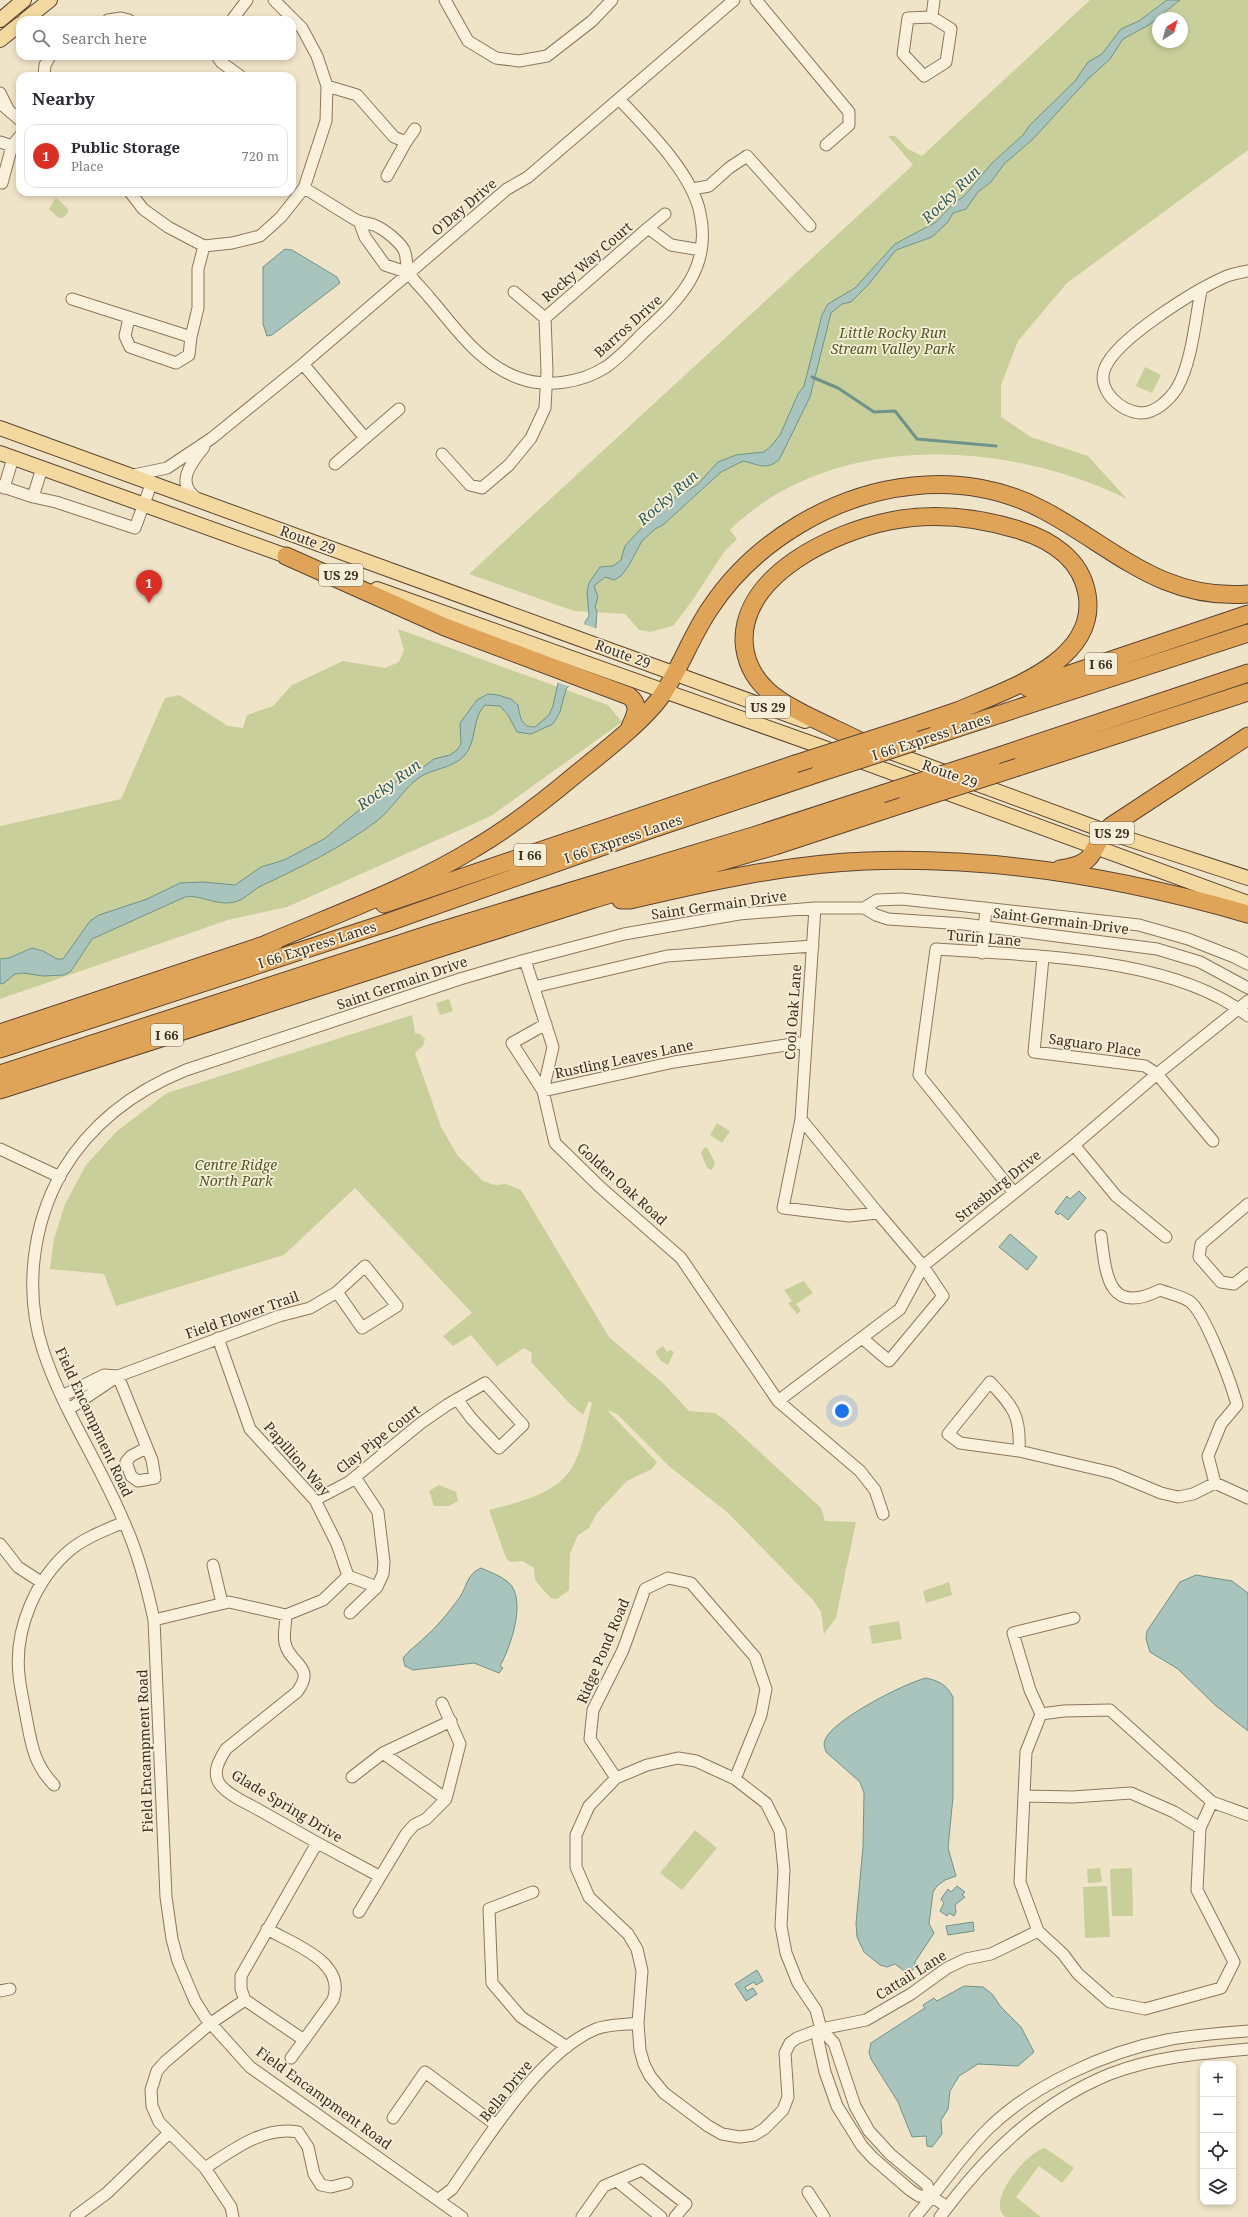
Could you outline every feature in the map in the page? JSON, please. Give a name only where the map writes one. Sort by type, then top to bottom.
[{"type":"highway","points":[[266,944],[416,880],[475,849],[531,810],[630,727],[664,692],[710,607],[739,572],[759,554],[783,536],[836,507],[873,493],[900,488],[955,485],[1005,495],[1043,510],[1132,566],[1164,582],[1207,594],[1248,594]]},
{"type":"highway","points":[[860,741],[781,701],[766,689],[749,664],[744,646],[744,632],[751,607],[757,596],[777,576],[821,546],[863,528],[890,521],[917,517],[960,518],[1002,525],[1035,535],[1052,543],[1066,555],[1081,575],[1087,595],[1088,614],[1084,629],[1071,649],[1057,662],[1041,672],[953,712]]},
{"type":"highway","points":[[286,556],[445,627],[535,653],[598,676],[634,700],[636,710],[630,727]]},
{"type":"highway","name":"I 66","points":[[0,1033],[795,764],[1248,614]]},
{"type":"highway","name":"I 66 Express Lanes","points":[[0,1050],[371,928],[659,826],[1248,634]]},
{"type":"highway","name":"I 66 Express Lanes","points":[[0,1074],[433,933],[766,832],[1248,673]]},
{"type":"highway","name":"I 66","points":[[0,1090],[594,899],[775,846],[1248,692]]},
{"type":"highway","points":[[1050,870],[1083,864],[1091,857],[1106,831],[1248,736]]},
{"type":"highway","points":[[594,899],[630,900],[692,885],[812,866],[866,861],[969,863],[1050,870],[1201,900],[1248,914]]},
{"type":"main road","points":[[0,20],[24,0]]},
{"type":"main road","points":[[30,16],[50,0]]},
{"type":"main road","points":[[0,40],[16,27]]},
{"type":"main road","name":"Route 29","points":[[0,428],[134,475],[1106,831],[1248,878]]},
{"type":"main road","name":"Route 29","points":[[0,453],[286,556]]},
{"type":"main road","name":"Route 29","points":[[598,676],[664,692],[815,744],[1248,903]]},
{"type":"main road","points":[[1181,878],[1248,894]]},
{"type":"street","points":[[235,16],[247,0]]},
{"type":"street","points":[[274,0],[290,16]]},
{"type":"street","points":[[445,0],[468,41],[496,58],[519,60],[547,56],[592,21],[612,0]]},
{"type":"street","name":"O'Day Drive","points":[[134,475],[167,468],[212,438],[303,364],[507,189],[528,177],[734,0]]},
{"type":"street","points":[[756,0],[849,112],[849,125],[826,146]]},
{"type":"street","points":[[932,17],[934,0]]},
{"type":"street","points":[[932,17],[951,29],[946,62],[924,76],[903,54],[908,18],[932,17]]},
{"type":"street","points":[[133,196],[143,209],[168,227],[204,246],[232,243],[260,236],[281,217],[304,188],[326,121],[327,86],[317,56],[302,28],[296,22]]},
{"type":"street","points":[[44,72],[45,65],[48,60]]},
{"type":"street","points":[[220,60],[235,72]]},
{"type":"street","points":[[327,86],[357,95],[394,136],[406,142]]},
{"type":"street","points":[[0,92],[9,111]]},
{"type":"street","name":"Barros Drive","points":[[409,273],[470,346],[487,361],[520,379],[546,383],[562,382],[586,377],[614,360],[681,297],[694,275],[703,236],[701,215],[692,189],[678,168],[619,99]]},
{"type":"street","points":[[0,103],[16,117]]},
{"type":"street","points":[[387,176],[415,129]]},
{"type":"street","points":[[2,183],[12,146],[16,141]]},
{"type":"street","points":[[0,142],[12,146]]},
{"type":"street","points":[[692,189],[709,186],[729,168],[747,156],[810,226]]},
{"type":"street","points":[[304,188],[359,221],[376,226],[388,233],[404,250],[409,273]]},
{"type":"street","name":"Rocky Way Court","points":[[545,318],[665,214]]},
{"type":"street","points":[[359,221],[365,237],[385,264],[409,273]]},
{"type":"street","name":"Rocky Way Court","points":[[648,228],[672,245],[701,250]]},
{"type":"street","points":[[129,318],[125,336],[130,347],[176,363],[189,355],[191,337],[198,308],[198,269],[204,246]]},
{"type":"street","points":[[1201,291],[1185,372],[1176,389],[1165,403],[1152,411],[1141,413],[1124,407],[1110,398],[1102,382],[1104,368],[1114,353],[1142,328],[1175,305],[1227,276],[1248,271]]},
{"type":"street","name":"Rocky Way Court","points":[[442,454],[470,485],[482,488],[509,465],[531,438],[545,408],[545,318],[514,292]]},
{"type":"street","points":[[72,299],[191,337]]},
{"type":"street","points":[[303,364],[365,438]]},
{"type":"street","points":[[335,464],[399,409]]},
{"type":"street","name":"O'Day Drive","points":[[199,500],[193,496],[188,487],[186,477],[189,465],[212,438]]},
{"type":"street","points":[[13,458],[2,487],[33,498],[56,502],[135,528],[152,482]]},
{"type":"street","points":[[33,498],[42,468]]},
{"type":"street","name":"Saint Germain Drive","points":[[864,908],[877,900],[902,898],[1139,925],[1188,939],[1234,956],[1248,964]]},
{"type":"street","name":"Saint Germain Drive","points":[[60,1177],[76,1151],[105,1118],[133,1096],[164,1079],[460,979],[524,960],[624,934],[685,922],[739,914],[815,908],[864,908],[876,915],[888,919],[914,919],[984,926],[1157,948],[1200,962],[1248,988]]},
{"type":"street","name":"Cool Oak Lane","points":[[815,908],[801,1119],[783,1208],[849,1216],[878,1213]]},
{"type":"street","points":[[982,952],[986,908]]},
{"type":"street","points":[[534,987],[667,956],[813,946]]},
{"type":"street","name":"Turin Lane","points":[[1014,1193],[919,1075],[936,949],[1106,964],[1172,978],[1207,992],[1244,1013]]},
{"type":"street","name":"Saguaro Place","points":[[1043,958],[1034,1052],[1145,1066],[1157,1074],[1213,1141]]},
{"type":"street","name":"Golden Oak Road","points":[[524,960],[546,1024],[552,1047],[543,1091],[555,1143],[600,1187],[681,1258],[778,1401],[860,1472],[875,1490],[884,1514]]},
{"type":"street","name":"Strasburg Drive","points":[[778,1401],[900,1309],[923,1266],[1074,1145],[1157,1074],[1244,1013],[1248,1001]]},
{"type":"street","name":"Rustling Leaves Lane","points":[[546,1024],[512,1043],[543,1091],[674,1062],[806,1042]]},
{"type":"street","points":[[801,1119],[923,1266],[943,1296],[889,1361],[862,1338]]},
{"type":"street","points":[[1074,1145],[1116,1196],[1166,1237]]},
{"type":"street","points":[[0,1149],[60,1177]]},
{"type":"street","name":"Field Encampment Road","points":[[60,1177],[40,1226],[34,1264],[33,1286],[36,1323],[42,1349],[62,1396],[124,1522],[144,1576],[154,1620],[168,1915],[174,1946],[186,1983],[195,2001],[211,2023],[250,2066],[439,2199],[462,2217]]},
{"type":"street","points":[[1248,1204],[1201,1244],[1199,1257],[1221,1282],[1234,1284],[1248,1273]]},
{"type":"street","points":[[1101,1236],[1107,1276],[1113,1288],[1124,1297],[1138,1298],[1148,1296],[1160,1290],[1190,1302],[1200,1312],[1232,1387],[1237,1405],[1220,1424],[1208,1456],[1215,1483]]},
{"type":"street","name":"Field Flower Trail","points":[[69,1409],[118,1376],[279,1316],[310,1308],[337,1292],[365,1266],[397,1306],[362,1328],[337,1292]]},
{"type":"street","name":"Papillion Way","points":[[218,1338],[250,1429],[315,1500],[337,1544],[348,1576]]},
{"type":"street","name":"Field Flower Trail","points":[[62,1396],[104,1375],[118,1376]]},
{"type":"street","points":[[118,1376],[146,1448]]},
{"type":"street","points":[[1019,1451],[1020,1431],[1016,1414],[1007,1399],[990,1382],[948,1434],[960,1443],[1019,1451],[1113,1474],[1161,1493],[1178,1497],[1193,1494],[1215,1483]]},
{"type":"street","name":"Clay Pipe Court","points":[[315,1500],[355,1477],[420,1423],[457,1399],[485,1383],[523,1425],[499,1448],[471,1418],[457,1399]]},
{"type":"street","points":[[350,1613],[377,1587],[383,1574],[384,1562],[378,1512],[355,1477]]},
{"type":"street","points":[[1215,1483],[1248,1498]]},
{"type":"street","points":[[54,1785],[43,1774],[34,1755],[18,1674],[22,1627],[41,1582],[51,1569],[71,1550],[89,1538],[124,1522]]},
{"type":"street","points":[[0,1544],[18,1567],[41,1582]]},
{"type":"street","points":[[213,1565],[222,1603]]},
{"type":"street","points":[[154,1620],[228,1602],[286,1615],[323,1600],[348,1576],[377,1587]]},
{"type":"street","name":"Ridge Pond Road","points":[[616,1778],[590,1739],[593,1710],[623,1650],[645,1590],[668,1578],[691,1583],[755,1657],[762,1675],[766,1689],[761,1715],[734,1779]]},
{"type":"street","name":"Glade Spring Drive","points":[[286,1615],[285,1644],[304,1674],[304,1683],[297,1692],[226,1749],[219,1759],[216,1771],[219,1783],[233,1795],[317,1844],[379,1876]]},
{"type":"street","points":[[1074,1618],[1013,1633],[1030,1690],[1041,1714],[1026,1752],[1020,1882],[1038,1932],[1063,1954],[1078,1974],[1110,2002],[1145,2009],[1221,1988],[1234,1962],[1197,1890],[1200,1828],[1212,1802]]},
{"type":"street","points":[[359,1912],[379,1876],[406,1834],[414,1825],[426,1819],[446,1799],[460,1744],[442,1703]]},
{"type":"street","points":[[1041,1714],[1064,1710],[1110,1710],[1212,1802],[1248,1815]]},
{"type":"street","points":[[352,1777],[383,1753],[450,1721]]},
{"type":"street","points":[[383,1753],[446,1799]]},
{"type":"street","points":[[616,1778],[647,1764],[678,1758],[696,1760],[734,1779],[766,1802],[780,1832],[784,1870],[781,1926],[786,1953],[798,1983],[816,2010],[821,2029],[834,2043],[855,2106],[869,2131],[890,2154],[927,2185],[931,2196]]},
{"type":"street","name":"Cattail Lane","points":[[616,1778],[589,1806],[576,1835],[576,1867],[589,1897],[628,1934],[637,1949],[642,1971],[638,2024],[640,2050],[644,2064],[650,2076],[664,2093],[708,2126],[722,2134],[740,2137],[754,2135],[764,2129],[783,2110],[788,2097],[785,2053],[790,2043],[797,2038],[821,2029],[866,2020],[911,1994],[947,1968],[966,1959],[991,1954],[1038,1932]]},
{"type":"street","points":[[1025,1796],[1073,1797],[1131,1793],[1174,1812],[1200,1828]]},
{"type":"street","points":[[304,2040],[245,2000],[241,1989],[241,1976],[317,1844]]},
{"type":"street","points":[[533,1892],[489,1909],[492,1983],[521,2017],[568,2047]]},
{"type":"street","points":[[267,1929],[310,1953],[326,1966],[335,1984],[336,1992],[333,2000],[291,2058]]},
{"type":"street","points":[[233,2217],[231,2207],[206,2168],[159,2122],[152,2106],[151,2090],[157,2071],[211,2023],[245,2000]]},
{"type":"street","name":"Bella Drive","points":[[439,2199],[452,2189],[496,2125],[530,2081],[568,2047],[596,2029],[638,2024]]},
{"type":"street","points":[[821,2029],[818,2040],[825,2072],[837,2106],[862,2146],[918,2196],[931,2196],[947,2207]]},
{"type":"street","points":[[916,2217],[955,2164],[987,2129],[1045,2086],[1090,2064],[1165,2040],[1208,2034],[1248,2031]]},
{"type":"street","points":[[940,2217],[980,2166],[1003,2143],[1027,2122],[1073,2093],[1111,2074],[1141,2065],[1171,2058],[1248,2049]]},
{"type":"street","points":[[393,2118],[425,2072],[496,2125]]},
{"type":"street","points":[[206,2168],[248,2139],[286,2130],[298,2132],[308,2147],[314,2174],[321,2184],[331,2187],[347,2183]]},
{"type":"street","points":[[76,2216],[107,2193],[169,2133]]},
{"type":"street","points":[[582,2217],[604,2186],[642,2170],[686,2204],[675,2217]]},
{"type":"street","points":[[617,2181],[661,2217]]},
{"type":"street","points":[[808,2192],[824,2217]]},
{"type":"green space","name":"Little Rocky Run Stream Valley Park","points":[[1090,0],[1248,0],[1248,150],[1067,283],[1018,341],[1001,385],[1001,417],[1031,437],[1088,456],[1127,499],[1080,479],[1029,465],[976,457],[922,455],[869,461],[818,475],[771,498],[730,530],[737,539],[724,552],[692,601],[673,626],[650,632],[639,630],[625,614],[574,611],[469,574],[913,165],[888,136],[895,136],[908,149],[922,156]]},
{"type":"green space","points":[[55,199],[58,199],[68,209],[68,212],[63,218],[59,218],[49,209]]},
{"type":"green space","points":[[1145,367],[1161,375],[1152,393],[1136,386]]},
{"type":"green space","points":[[398,629],[608,705],[622,722],[491,816],[287,907],[228,920],[0,999],[0,826],[121,799],[165,698],[179,695],[228,726],[243,728],[247,715],[273,706],[292,685],[343,661],[385,668],[399,662],[404,650]]},
{"type":"green space","points":[[449,999],[453,1011],[440,1015],[436,1003]]},
{"type":"green space","name":"Centre Ridge North Park","points":[[412,1015],[415,1033],[420,1034],[425,1039],[423,1046],[415,1053],[441,1127],[458,1156],[483,1181],[495,1185],[506,1184],[521,1190],[609,1337],[664,1384],[689,1411],[715,1413],[725,1420],[821,1508],[825,1521],[856,1522],[836,1618],[824,1634],[821,1612],[813,1600],[727,1512],[670,1467],[617,1414],[607,1410],[657,1462],[652,1469],[627,1481],[597,1513],[589,1528],[578,1535],[570,1554],[569,1590],[557,1599],[551,1598],[535,1580],[534,1568],[522,1561],[510,1562],[506,1558],[489,1510],[513,1504],[538,1495],[559,1482],[568,1473],[575,1462],[580,1448],[592,1403],[589,1401],[583,1415],[570,1404],[531,1362],[532,1353],[524,1348],[497,1366],[471,1335],[453,1346],[443,1336],[472,1313],[355,1188],[284,1255],[116,1306],[104,1274],[50,1269],[54,1239],[65,1204],[86,1165],[116,1132],[167,1093]]},
{"type":"green space","points":[[717,1123],[730,1131],[722,1143],[710,1135]]},
{"type":"green space","points":[[707,1147],[715,1163],[712,1170],[707,1168],[701,1153],[704,1148]]},
{"type":"green space","points":[[804,1281],[813,1293],[796,1304],[801,1311],[797,1314],[788,1303],[792,1301],[784,1290]]},
{"type":"green space","points":[[663,1346],[667,1352],[670,1350],[674,1352],[668,1365],[661,1361],[655,1352]]},
{"type":"green space","points":[[439,1485],[456,1492],[458,1501],[449,1506],[434,1506],[429,1491]]},
{"type":"green space","points":[[949,1582],[952,1595],[926,1603],[923,1591]]},
{"type":"green space","points":[[899,1621],[902,1639],[872,1644],[869,1626]]},
{"type":"green space","points":[[695,1830],[717,1848],[682,1890],[660,1873]]},
{"type":"green space","points":[[1100,1868],[1102,1882],[1088,1883],[1087,1869]]},
{"type":"green space","points":[[1132,1868],[1133,1916],[1112,1916],[1110,1869]]},
{"type":"green space","points":[[1107,1886],[1110,1937],[1085,1938],[1083,1887]]},
{"type":"green space","points":[[1045,2148],[1074,2168],[1062,2183],[1039,2166],[1016,2197],[1041,2217],[1005,2217],[1000,2210],[1000,2200],[1004,2189],[1011,2178],[1029,2158]]},
{"type":"water","name":"Rocky Run","points":[[1167,0],[1180,0],[1165,12],[1152,12],[1152,23],[1123,39],[1110,59],[1088,79],[1033,139],[1004,164],[991,182],[978,192],[966,209],[953,213],[948,222],[932,237],[896,250],[868,285],[851,302],[842,304],[831,313],[810,397],[779,460],[765,466],[743,461],[721,472],[663,525],[655,529],[642,541],[629,565],[621,576],[614,580],[605,577],[594,586],[598,597],[595,607],[597,612],[595,638],[580,675],[566,689],[560,712],[553,724],[531,734],[517,732],[508,715],[500,706],[485,705],[478,716],[469,749],[460,760],[423,775],[417,779],[377,821],[349,840],[306,864],[261,886],[238,901],[224,903],[198,897],[185,897],[92,939],[71,971],[64,975],[43,976],[23,973],[15,974],[4,983],[0,984],[0,959],[9,958],[32,948],[43,951],[57,959],[63,959],[90,921],[99,915],[147,899],[180,883],[203,882],[235,885],[261,867],[284,860],[324,839],[359,810],[381,797],[406,771],[422,768],[434,759],[450,755],[457,750],[461,744],[460,723],[477,700],[488,694],[511,699],[518,705],[524,723],[527,726],[535,727],[549,715],[553,706],[558,683],[571,670],[586,631],[585,622],[589,616],[587,591],[589,583],[600,567],[613,566],[621,560],[625,546],[656,512],[675,497],[697,485],[718,462],[736,455],[764,452],[771,446],[780,435],[798,394],[804,386],[822,315],[828,304],[855,288],[895,244],[936,222],[953,204],[964,196],[992,163],[1023,135],[1030,125],[1075,81],[1088,62],[1102,54],[1121,29],[1139,21]]},
{"type":"water","points":[[285,249],[292,250],[337,277],[340,283],[272,335],[267,336],[263,324],[263,267]]},
{"type":"water","points":[[1079,1191],[1086,1198],[1068,1220],[1060,1213],[1058,1215],[1055,1212],[1067,1196],[1070,1199]]},
{"type":"water","points":[[1010,1234],[1037,1257],[1027,1270],[999,1247]]},
{"type":"water","points":[[481,1568],[508,1582],[514,1590],[517,1600],[517,1611],[512,1636],[500,1666],[503,1668],[499,1673],[474,1663],[413,1670],[405,1666],[403,1658],[443,1619],[460,1597],[470,1577]]},
{"type":"water","points":[[1196,1575],[1232,1581],[1248,1593],[1248,1731],[1215,1705],[1178,1669],[1150,1652],[1146,1639],[1147,1631],[1180,1582]]},
{"type":"water","points":[[926,1678],[935,1680],[942,1684],[948,1689],[953,1697],[953,1797],[948,1848],[956,1876],[945,1880],[937,1886],[933,1892],[929,1924],[934,1933],[915,1962],[914,1969],[907,1973],[895,1964],[887,1967],[880,1965],[864,1952],[857,1937],[856,1923],[863,1847],[864,1793],[860,1782],[826,1752],[824,1743],[830,1732],[854,1713],[902,1687]]},
{"type":"water","points":[[957,1886],[965,1892],[962,1895],[965,1897],[955,1905],[956,1912],[954,1916],[949,1913],[947,1916],[940,1911],[944,1903],[941,1899],[948,1889],[951,1892]]},
{"type":"water","points":[[973,1922],[974,1931],[948,1935],[946,1926]]},
{"type":"water","points":[[757,1970],[763,1981],[756,1985],[754,1982],[745,1987],[747,1991],[753,1988],[757,1994],[746,2001],[735,1984]]},
{"type":"water","points":[[964,1986],[983,1987],[992,1994],[1001,2007],[1021,2027],[1034,2052],[1018,2066],[978,2064],[959,2076],[950,2091],[948,2109],[941,2120],[942,2134],[932,2147],[927,2146],[926,2136],[912,2137],[898,2102],[871,2059],[869,2052],[871,2043],[925,2008],[923,2005],[934,1998],[937,2001]]},
{"type":"pier","points":[[583,624],[598,629],[597,639],[582,676],[571,687],[556,682],[572,665],[583,636]]},
{"type":"waterway","points":[[812,377],[838,388],[874,412],[895,411],[917,439],[996,446]]},
{"type":"place","name":"Public Storage","points":[[149,603]]}]
